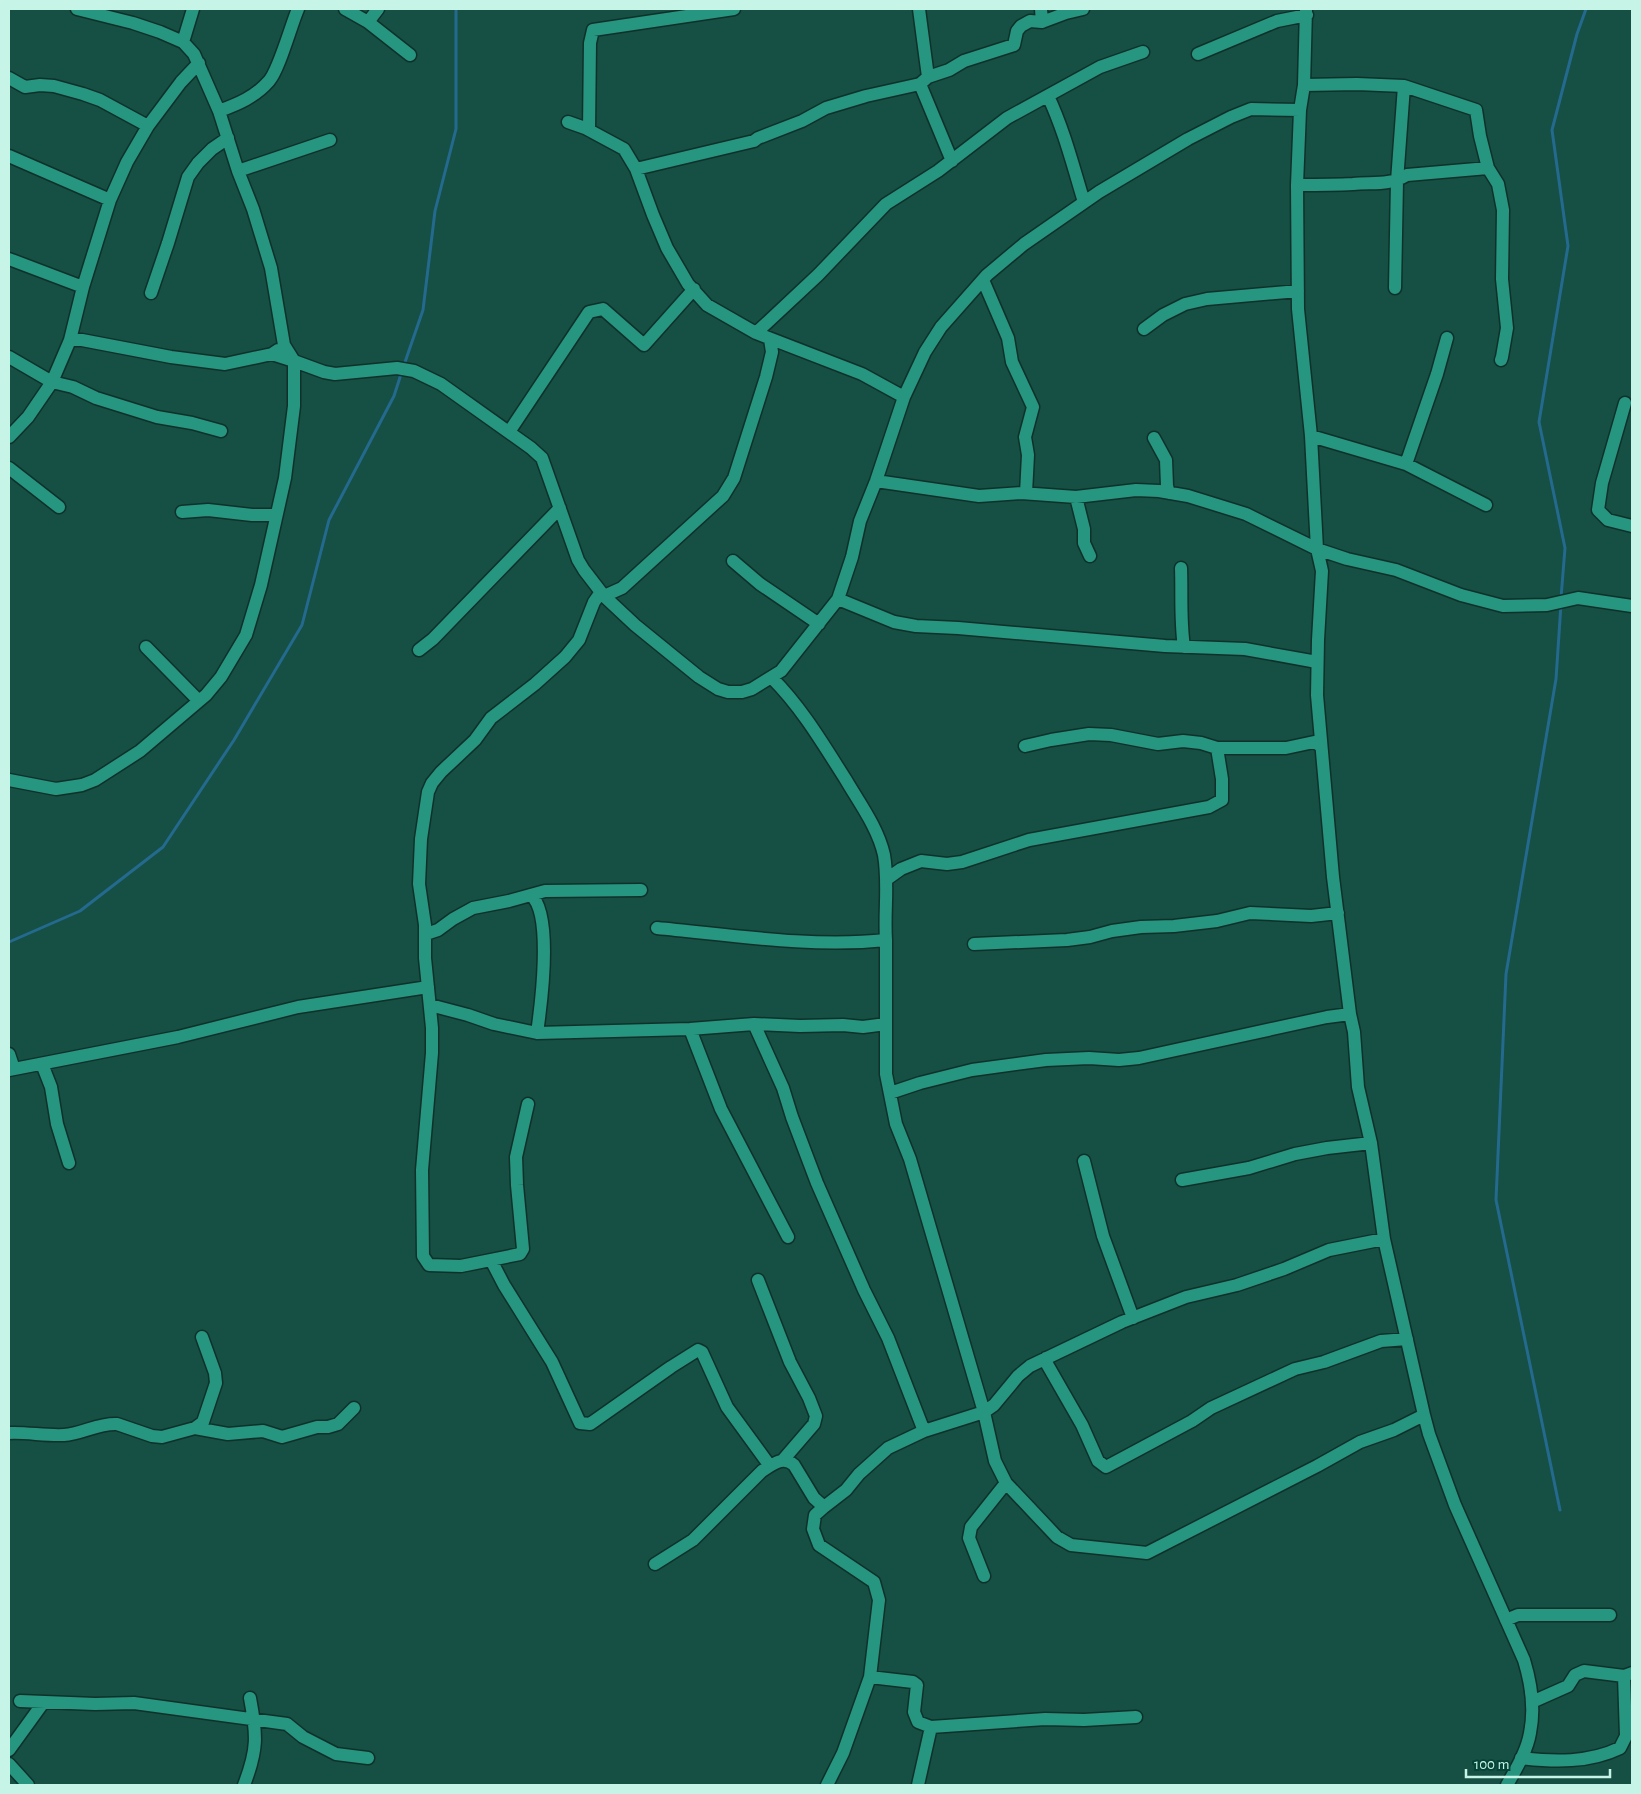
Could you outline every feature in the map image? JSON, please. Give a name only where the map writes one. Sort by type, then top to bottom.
[{"type":"street","points":[[9,780],[56,789],[82,785],[95,780],[140,751],[206,696],[221,677],[246,635],[261,585],[284,478],[294,406],[294,361],[284,345],[270,268],[254,209],[238,171],[219,111],[199,63],[184,42],[133,23],[77,9]]},
{"type":"street","points":[[184,42],[193,9]]},
{"type":"street","points":[[219,111],[241,103],[257,93],[270,80],[278,64],[298,9]]},
{"type":"street","points":[[345,9],[368,22],[410,55]]},
{"type":"street","points":[[368,22],[378,9]]},
{"type":"street","points":[[589,130],[590,43],[593,30],[734,9]]},
{"type":"street","points":[[919,9],[924,80],[952,160]]},
{"type":"street","points":[[1040,9],[1042,22]]},
{"type":"street","points":[[636,170],[754,141],[802,121],[826,108],[924,80],[949,70],[964,61],[1014,45],[1017,31],[1021,26],[1030,21],[1042,22],[1083,9]]},
{"type":"street","points":[[1198,54],[1277,21],[1306,12],[1304,85],[1300,110],[1297,184],[1298,309],[1311,436],[1317,550],[1322,571],[1317,695],[1338,913],[1350,1014],[1354,1032],[1358,1086],[1371,1143],[1384,1239],[1424,1415],[1455,1505],[1524,1660],[1529,1677],[1532,1702],[1530,1732],[1521,1758],[1507,1785]]},
{"type":"street","points":[[756,333],[818,275],[886,204],[952,160],[1007,118],[1100,67],[1143,52]]},
{"type":"street","points":[[9,437],[28,417],[52,382],[70,340],[83,286],[110,200],[127,162],[148,126],[181,82],[199,63]]},
{"type":"street","points":[[9,78],[25,86],[54,86],[83,94],[100,100],[148,126]]},
{"type":"street","points":[[1304,85],[1357,84],[1404,86],[1476,110],[1488,168],[1498,184],[1503,210],[1502,280],[1507,328],[1501,360]]},
{"type":"street","points":[[1395,288],[1397,181],[1404,86]]},
{"type":"street","points":[[1048,96],[1068,146],[1084,202]]},
{"type":"street","points":[[272,354],[335,374],[398,368],[414,371],[441,384],[510,432],[542,458],[578,560],[603,594],[635,625],[685,666],[718,689],[728,692],[744,691],[772,678],[781,671],[838,599],[852,557],[860,520],[876,481],[904,397],[925,352],[942,327],[983,280],[1024,244],[1084,202],[1188,139],[1251,109],[1300,110]]},
{"type":"street","points":[[568,122],[589,130],[624,149],[636,170],[668,248],[688,284],[707,305],[756,333],[862,374],[904,397]]},
{"type":"street","points":[[151,293],[188,177],[198,163],[212,149],[228,138]]},
{"type":"street","points":[[238,171],[330,140]]},
{"type":"street","points":[[9,156],[110,200]]},
{"type":"street","points":[[1297,184],[1323,186],[1381,184],[1397,181],[1407,175],[1488,168]]},
{"type":"street","points":[[9,259],[83,286]]},
{"type":"street","points":[[983,280],[1008,338],[1012,362],[1032,407],[1025,437],[1028,455],[1026,493]]},
{"type":"street","points":[[510,432],[589,312],[603,309],[644,345],[694,289]]},
{"type":"street","points":[[1144,329],[1162,316],[1185,304],[1207,299],[1298,291]]},
{"type":"street","points":[[1406,464],[1447,338]]},
{"type":"street","points":[[528,1104],[516,1157],[524,1249],[520,1254],[461,1266],[429,1265],[423,1256],[422,1165],[432,1053],[430,1005],[425,958],[426,934],[419,884],[421,839],[428,792],[432,783],[441,772],[475,740],[491,718],[535,684],[565,657],[579,640],[594,602],[603,594],[622,588],[722,496],[734,478],[766,377],[772,352],[770,339]]},
{"type":"street","points":[[70,340],[82,340],[171,357],[226,364],[272,354],[284,345]]},
{"type":"street","points":[[9,358],[52,382],[73,387],[96,398],[157,416],[192,422],[221,431]]},
{"type":"street","points":[[1625,402],[1602,483],[1598,510],[1608,520],[1632,526]]},
{"type":"street","points":[[1311,436],[1406,464],[1486,505]]},
{"type":"street","points":[[1154,438],[1166,460],[1169,493]]},
{"type":"street","points":[[9,468],[59,507]]},
{"type":"street","points":[[876,481],[972,496],[1026,493],[1076,496],[1136,490],[1188,496],[1246,514],[1317,550],[1396,570],[1461,595],[1503,606],[1548,605],[1578,598],[1632,606]]},
{"type":"street","points":[[1076,496],[1084,529],[1084,544],[1090,556]]},
{"type":"street","points":[[419,650],[433,639],[560,508]]},
{"type":"street","points":[[182,512],[208,510],[252,515],[275,515]]},
{"type":"street","points":[[732,560],[760,584],[819,624]]},
{"type":"street","points":[[1181,568],[1180,623],[1184,646]]},
{"type":"street","points":[[838,599],[894,622],[916,626],[1079,639],[1245,649],[1317,662]]},
{"type":"street","points":[[146,648],[199,701]]},
{"type":"street","points":[[772,678],[820,738],[870,819],[883,854],[886,879],[886,1074],[896,1124],[910,1159],[984,1412],[994,1461],[1006,1483],[1057,1537],[1071,1545],[1147,1553],[1360,1442],[1394,1430],[1424,1415]]},
{"type":"street","points":[[1025,746],[1089,734],[1112,735],[1158,744],[1183,741],[1201,743],[1217,748],[1286,748],[1314,742],[1321,746]]},
{"type":"street","points":[[886,879],[901,869],[921,861],[947,864],[962,862],[1029,840],[1209,807],[1222,800],[1222,779],[1217,748]]},
{"type":"street","points":[[426,934],[438,930],[473,908],[509,902],[555,890],[596,892],[613,889],[641,890]]},
{"type":"street","points":[[531,896],[536,900],[540,913],[544,968],[537,1033]]},
{"type":"street","points":[[974,944],[1067,940],[1141,926],[1174,926],[1217,921],[1250,914],[1311,916],[1338,913]]},
{"type":"street","points":[[657,928],[800,942],[870,942],[886,940]]},
{"type":"street","points":[[9,1054],[11,1069],[178,1037],[298,1007],[428,987]]},
{"type":"street","points":[[430,1005],[494,1024],[537,1033],[690,1029],[754,1024],[800,1026],[843,1024],[863,1027],[886,1024]]},
{"type":"street","points":[[890,1093],[972,1070],[1046,1060],[1090,1058],[1119,1060],[1139,1058],[1318,1019],[1350,1014]]},
{"type":"street","points":[[754,1024],[783,1088],[817,1183],[860,1281],[888,1338],[924,1431]]},
{"type":"street","points":[[690,1029],[721,1109],[788,1237]]},
{"type":"street","points":[[42,1064],[51,1087],[57,1124],[69,1163]]},
{"type":"street","points":[[1182,1180],[1249,1168],[1295,1154],[1371,1143]]},
{"type":"street","points":[[1084,1161],[1103,1236],[1132,1318]]},
{"type":"street","points":[[827,1785],[843,1753],[870,1677],[878,1600],[874,1582],[819,1545],[813,1529],[815,1515],[846,1490],[858,1474],[888,1448],[924,1431],[984,1412],[994,1405],[1024,1371],[1046,1358],[1132,1318],[1186,1298],[1253,1280],[1329,1250],[1384,1239]]},
{"type":"street","points":[[490,1260],[552,1362],[580,1422],[590,1424],[670,1367],[698,1350],[702,1352],[727,1407],[770,1466]]},
{"type":"street","points":[[655,1564],[693,1540],[762,1471],[783,1460],[814,1424],[816,1416],[809,1398],[790,1362],[758,1280]]},
{"type":"street","points":[[9,1433],[64,1435],[79,1433],[97,1426],[117,1424],[152,1436],[162,1437],[195,1428],[202,1422],[216,1383],[215,1373],[202,1337]]},
{"type":"street","points":[[1046,1358],[1047,1364],[1082,1425],[1098,1461],[1106,1467],[1192,1421],[1211,1408],[1295,1369],[1324,1362],[1381,1341],[1407,1339]]},
{"type":"street","points":[[195,1428],[228,1434],[263,1431],[282,1436],[317,1427],[328,1428],[338,1424],[354,1408]]},
{"type":"street","points":[[783,1460],[794,1465],[814,1498],[824,1507]]},
{"type":"street","points":[[984,1576],[969,1538],[971,1527],[1006,1483]]},
{"type":"street","points":[[1506,1620],[1518,1615],[1610,1615]]},
{"type":"street","points":[[1521,1758],[1544,1761],[1594,1758],[1620,1748],[1626,1736],[1628,1674],[1584,1671],[1575,1675],[1568,1686],[1532,1702]]},
{"type":"street","points":[[870,1677],[913,1682],[917,1685],[914,1712],[918,1722],[931,1727],[1045,1718],[1084,1720],[1136,1717]]},
{"type":"street","points":[[244,1785],[253,1761],[256,1739],[255,1720],[250,1698]]},
{"type":"street","points":[[20,1701],[42,1703],[134,1703],[287,1724],[303,1737],[336,1754],[368,1758]]},
{"type":"street","points":[[9,1750],[42,1703]]},
{"type":"street","points":[[918,1785],[931,1727]]},
{"type":"street","points":[[9,1764],[28,1785]]},
{"type":"waterway","points":[[404,365],[423,310],[435,211],[456,129],[456,9]]},
{"type":"waterway","points":[[1561,598],[1565,548],[1539,422],[1568,246],[1552,130],[1577,34],[1586,9]]},
{"type":"waterway","points":[[9,942],[80,911],[163,847],[234,740],[302,625],[329,520],[394,396],[402,371]]},
{"type":"waterway","points":[[1560,1510],[1496,1200],[1506,974],[1556,679],[1561,604]]}]
